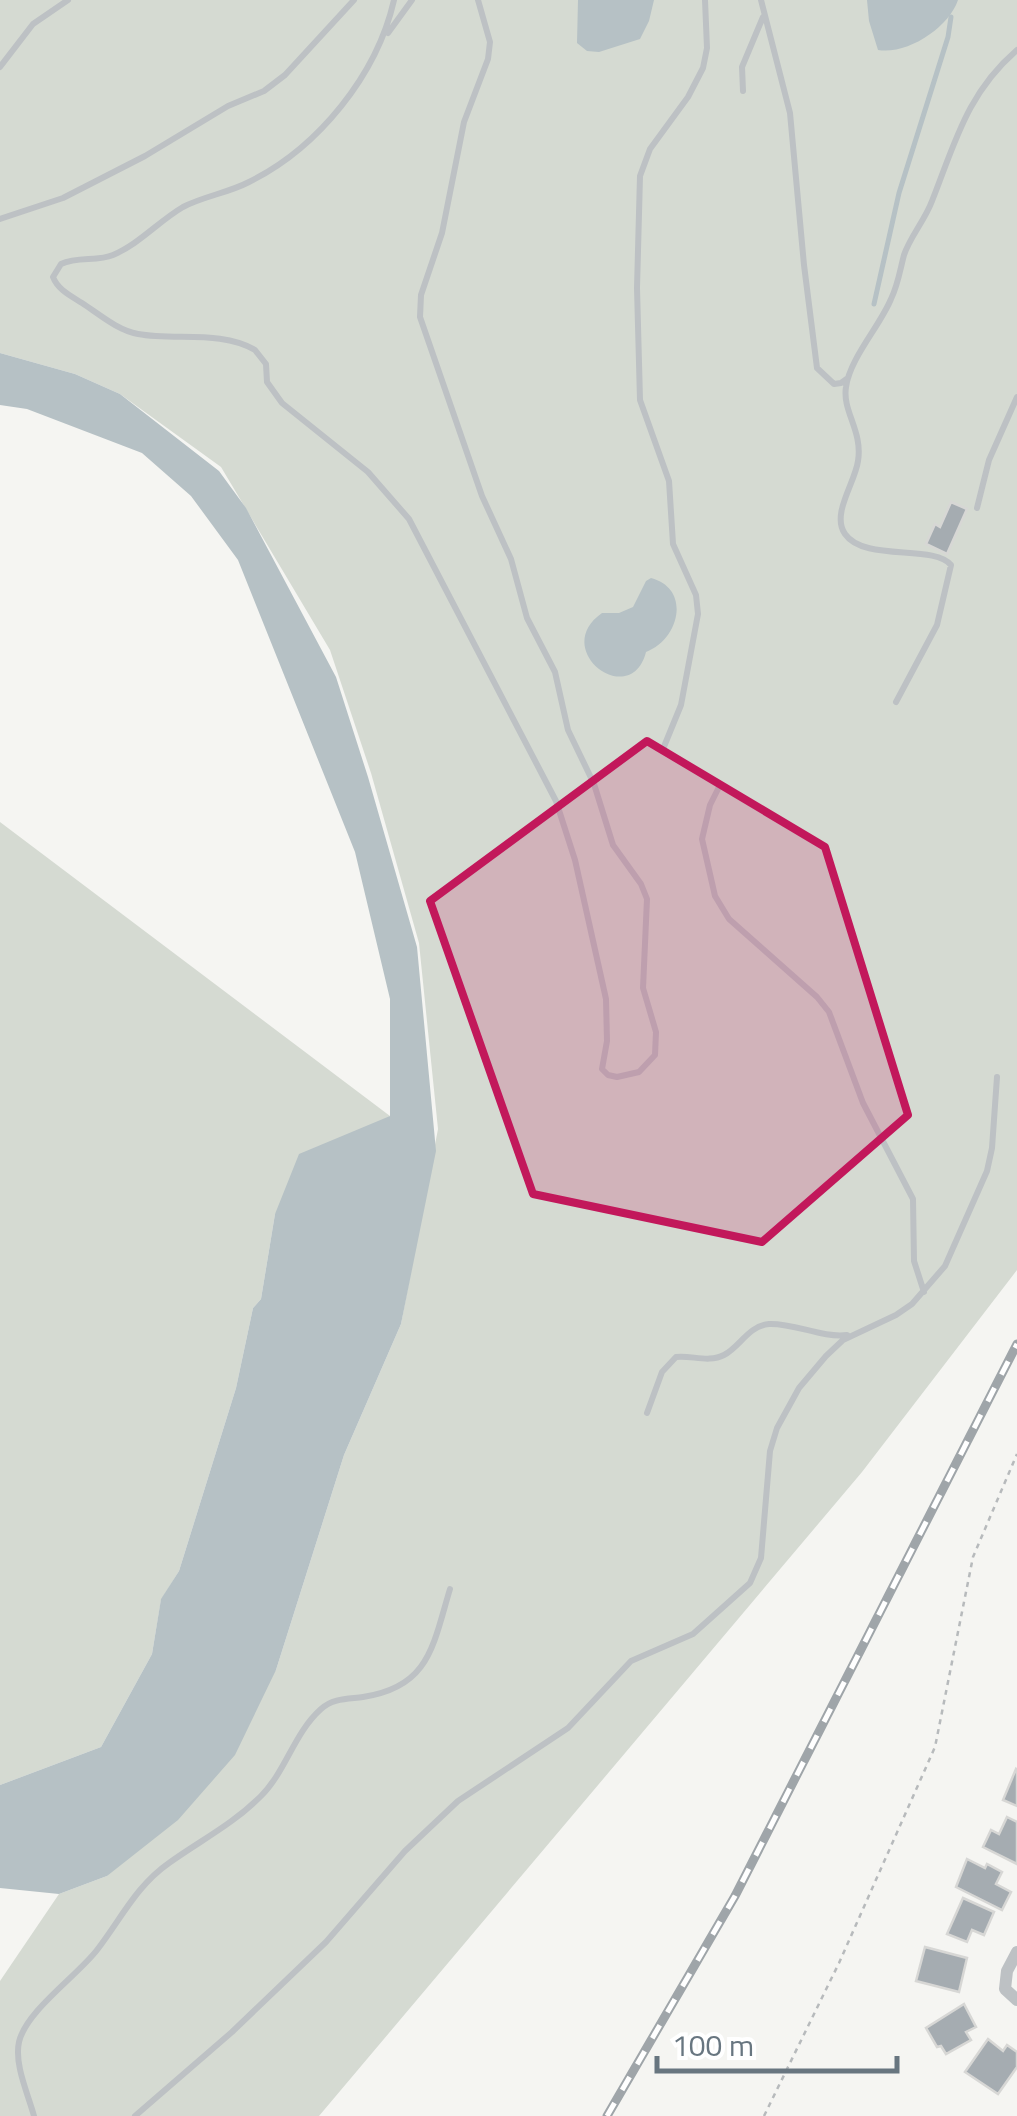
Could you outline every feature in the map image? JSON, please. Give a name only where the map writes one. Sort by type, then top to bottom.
[{"type":"street","points":[[1017,1952],[1007,1971],[1005,1989],[1017,2000]]},
{"type":"lane","points":[[0,67],[33,24],[68,0]]},
{"type":"lane","points":[[0,220],[63,198],[145,156],[228,106],[264,91],[285,75],[354,0]]},
{"type":"lane","points":[[382,42],[394,0]]},
{"type":"lane","points":[[412,0],[350,94],[312,136],[270,169],[250,182],[185,206],[109,258],[82,257],[61,264],[54,277],[69,295],[118,327],[137,334],[221,340],[255,350],[266,364],[267,382],[282,403],[368,472],[409,519],[556,801],[576,860],[606,998],[607,1042],[602,1069],[608,1075],[628,1076],[648,1066],[656,1049],[656,1032],[643,988],[647,898],[613,845],[594,784],[568,730],[555,672],[527,618],[511,559],[478,484],[420,317],[421,295],[442,233],[464,122],[488,59],[490,42],[478,0]]},
{"type":"lane","points":[[663,749],[681,705],[698,614],[696,594],[672,544],[669,481],[640,400],[640,176],[650,148],[704,68],[705,0]]},
{"type":"lane","points":[[762,0],[790,113],[799,224],[818,368],[834,384],[849,377]]},
{"type":"lane","points":[[743,91],[742,67],[764,14]]},
{"type":"lane","points":[[896,702],[937,625],[951,565],[934,556],[858,544],[842,530],[840,522],[860,446],[846,398],[849,377],[890,302],[904,257],[932,200],[959,125],[984,86],[1017,50]]},
{"type":"lane","points":[[977,508],[988,460],[1017,397]]},
{"type":"lane","points":[[720,785],[710,805],[702,839],[715,896],[736,927],[829,1012],[863,1103],[913,1199],[914,1261],[924,1292]]},
{"type":"lane","points":[[138,2116],[326,1942],[393,1864],[458,1801],[568,1728],[631,1661],[692,1634],[750,1583],[761,1558],[770,1450],[776,1428],[799,1388],[826,1356],[843,1340],[896,1315],[924,1292],[944,1266],[986,1171],[992,1148],[996,1077]]},
{"type":"lane","points":[[647,1413],[662,1372],[676,1357],[724,1355],[764,1324],[834,1336],[864,1330]]},
{"type":"lane","points":[[34,2116],[17,2053],[20,2036],[37,2014],[97,1950],[134,1895],[168,1864],[215,1835],[264,1793],[309,1722],[324,1706],[336,1700],[393,1691],[419,1671],[434,1641],[450,1588]]},
{"type":"path","points":[[764,2116],[935,1747],[972,1557],[1017,1454]]},
{"type":"highlighted area","points":[[647,741],[825,847],[908,1115],[762,1242],[533,1194],[430,901]]},
{"type":"shaded area","points":[[0,0],[1017,0],[1017,1270],[862,1472],[319,2116],[0,2116],[0,1981],[59,1894],[107,1876],[276,1670],[344,1455],[401,1324],[438,1129],[419,943],[371,773],[330,650],[221,467],[120,394],[75,374],[0,353]]},
{"type":"shaded area","points":[[578,0],[654,0],[640,39],[599,52],[587,51],[577,43]]},
{"type":"shaded area","points":[[867,0],[958,0],[946,20],[926,37],[902,48],[878,50]]},
{"type":"shaded area","points":[[0,353],[75,374],[120,394],[219,471],[246,508],[336,677],[368,777],[417,947],[436,1151],[401,1324],[344,1455],[276,1670],[235,1755],[178,1820],[107,1876],[59,1894],[0,1888],[0,1785],[101,1747],[152,1654],[161,1599],[179,1571],[236,1388],[253,1308],[261,1299],[275,1214],[299,1154],[390,1116],[390,999],[355,852],[238,560],[191,496],[142,453],[27,409],[0,405]]},
{"type":"shaded area","points":[[651,578],[672,593],[676,603],[673,626],[657,646],[646,652],[638,669],[625,676],[612,675],[598,668],[589,657],[584,643],[588,628],[602,613],[619,613],[633,607]]},
{"type":"shaded area","points":[[0,822],[390,1116],[275,1214],[261,1299],[253,1308],[236,1388],[179,1571],[161,1600],[152,1654],[101,1747],[0,1785]]},
{"type":"building","points":[[951,502],[967,509],[947,554],[926,544],[935,524],[940,527]]},
{"type":"building","points":[[1017,1770],[1017,1806],[1003,1800]]},
{"type":"building","points":[[1007,1817],[1017,1822],[1017,1864],[983,1847],[991,1830],[999,1834]]},
{"type":"building","points":[[967,1859],[1002,1872],[996,1884],[1011,1892],[1002,1910],[956,1887]]},
{"type":"building","points":[[963,1898],[994,1912],[984,1935],[972,1930],[967,1942],[947,1934]]},
{"type":"building","points":[[925,1947],[967,1958],[959,1992],[916,1981]]},
{"type":"building","points":[[964,2004],[976,2027],[966,2032],[971,2040],[946,2054],[926,2028]]},
{"type":"building","points":[[988,2039],[1003,2051],[1007,2045],[1017,2052],[1017,2067],[998,2094],[965,2072]]},
{"type":"waterway","points":[[874,304],[899,193],[951,17]]},
{"type":"railway","points":[[607,2116],[735,1896],[1017,1344]]}]
